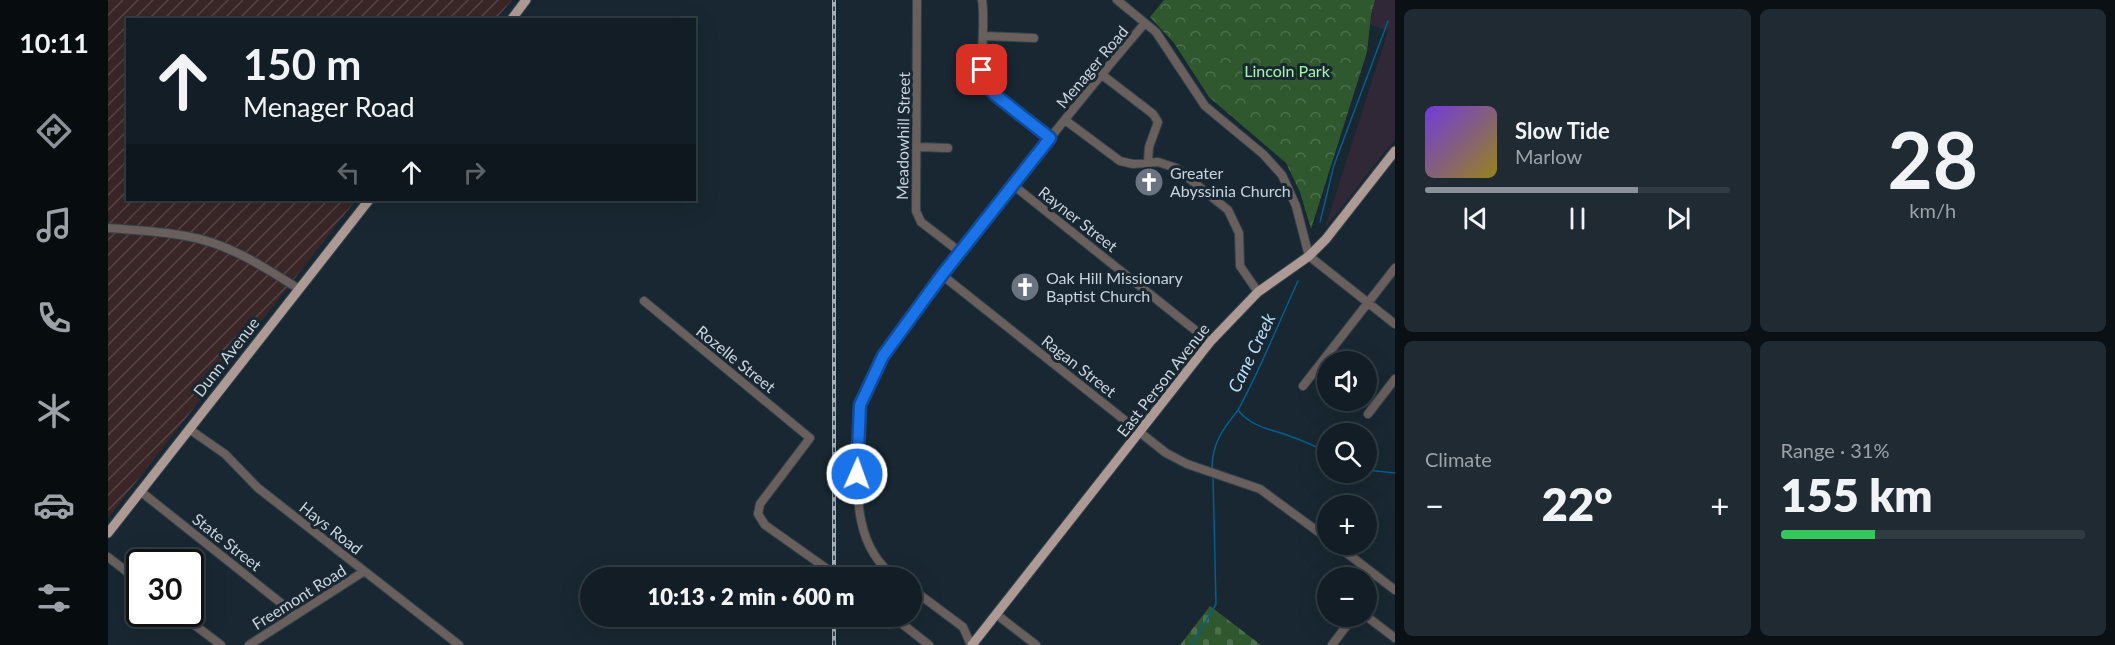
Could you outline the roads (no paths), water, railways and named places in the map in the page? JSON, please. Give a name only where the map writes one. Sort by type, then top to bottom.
[{"type":"main road","points":[[512,18],[526,0]]},
{"type":"main road","name":"East Person Avenue","points":[[972,645],[1210,342],[1258,292],[1309,256],[1326,240],[1395,151]]},
{"type":"main road","name":"Dunn Avenue","points":[[108,533],[368,201]]},
{"type":"street","name":"Meadowhill Street","points":[[917,0],[916,211],[921,222],[960,252]]},
{"type":"street","points":[[982,0],[984,36],[982,70],[987,85],[994,94],[1050,138]]},
{"type":"street","points":[[1121,1],[1156,32],[1205,106],[1263,154],[1282,175],[1296,206],[1309,256],[1395,324]]},
{"type":"street","name":"Menager Road","points":[[886,567],[865,540],[856,496],[860,405],[883,356],[960,252],[1101,74],[1145,23]]},
{"type":"street","points":[[984,36],[1034,38]]},
{"type":"street","points":[[1101,74],[1153,114],[1158,122],[1149,147],[1149,161]]},
{"type":"street","points":[[1065,120],[1120,161],[1133,164],[1149,161],[1168,164],[1176,168],[1228,210],[1239,233],[1240,266],[1258,292]]},
{"type":"street","points":[[918,147],[948,148]]},
{"type":"street","name":"Rayner Street","points":[[1013,185],[1210,342]]},
{"type":"street","points":[[108,228],[188,236],[213,243],[264,267],[299,289]]},
{"type":"street","points":[[1303,386],[1395,268]]},
{"type":"street","name":"Ragan Street","points":[[942,275],[1166,453],[1194,466],[1260,489],[1317,531]]},
{"type":"street","name":"Rozelle Street","points":[[644,302],[810,438],[760,504],[758,514],[765,525],[824,567]]},
{"type":"street","points":[[1368,414],[1395,379]]},
{"type":"street","name":"Hays Road","points":[[189,429],[225,454],[258,489],[449,642],[459,645]]},
{"type":"street","name":"State Street","points":[[140,491],[296,615]]},
{"type":"street","points":[[1351,555],[1393,584]]},
{"type":"street","points":[[108,557],[126,571]]},
{"type":"street","name":"Freemont Road","points":[[249,645],[363,572]]},
{"type":"street","points":[[922,596],[963,627],[972,645]]},
{"type":"street","points":[[996,614],[1036,645]]},
{"type":"street","points":[[1377,624],[1395,638]]},
{"type":"street","points":[[197,627],[220,645]]},
{"type":"street","points":[[906,627],[929,645]]},
{"type":"street","points":[[1332,645],[1346,627]]},
{"type":"waterway","name":"Cane Creek","points":[[1320,222],[1334,165],[1388,21]]},
{"type":"waterway","name":"Cane Creek","points":[[1298,281],[1238,410],[1256,424],[1317,448]]},
{"type":"waterway","points":[[1212,468],[1216,444],[1238,410]]},
{"type":"waterway","name":"Cane Creek","points":[[1377,471],[1395,473]]},
{"type":"waterway","points":[[1192,645],[1216,604],[1213,476]]},
{"type":"railway","points":[[834,0],[834,567]]},
{"type":"railway","points":[[834,627],[834,645]]},
{"type":"place","name":"Greater Abyssinia Church","points":[[1149,182]]},
{"type":"place","name":"Oak Hill Missionary Baptist Church","points":[[1025,287]]},
{"type":"park label","name":"Lincoln Park","points":[[1287,71]]}]
